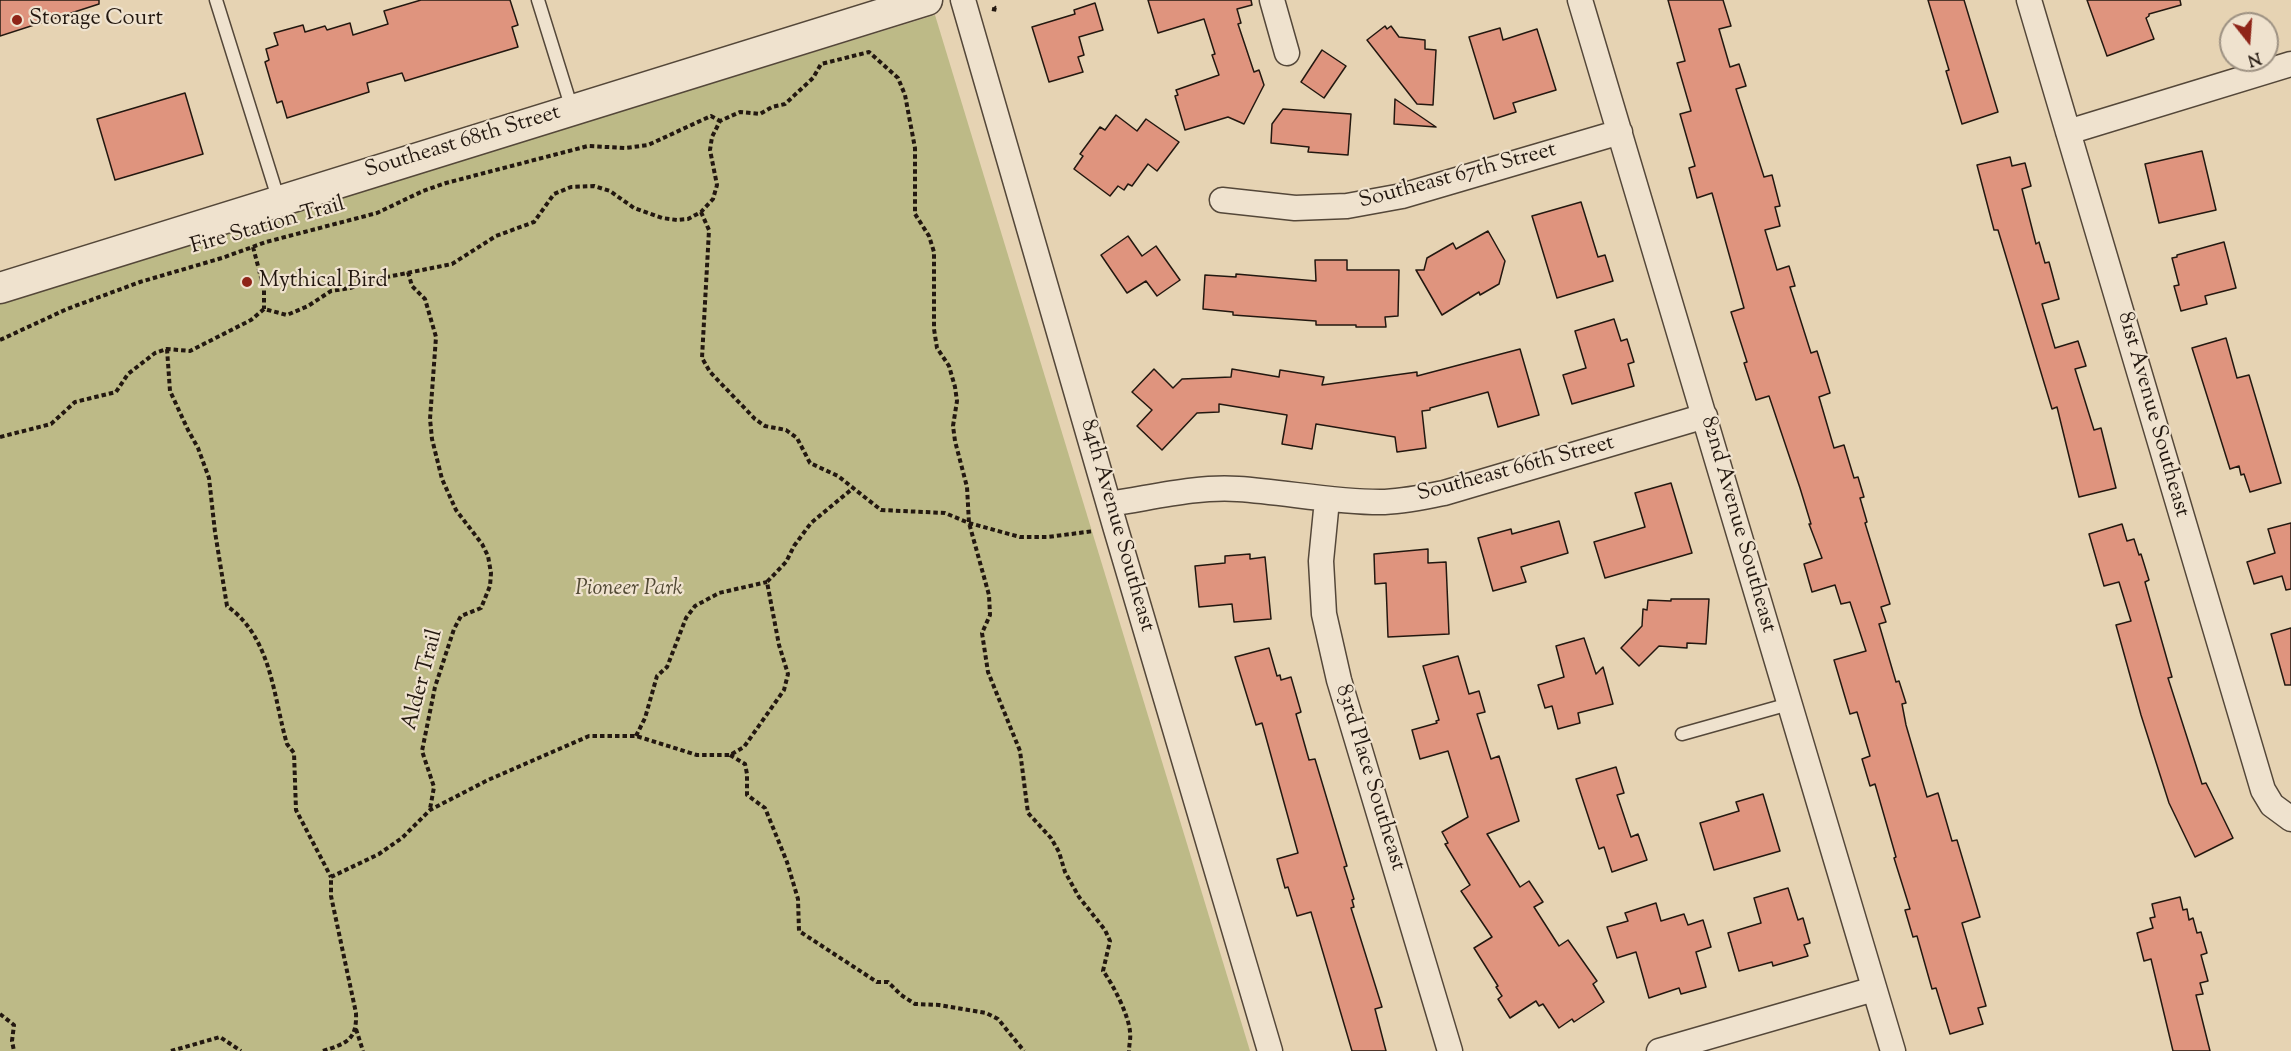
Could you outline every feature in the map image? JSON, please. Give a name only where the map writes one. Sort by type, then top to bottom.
[{"type":"street","name":"Southeast 68th Street","points":[[0,288],[927,0]]},
{"type":"street","name":"84th Avenue Southeast","points":[[963,0],[1270,1051]]},
{"type":"street","points":[[1272,0],[1287,53]]},
{"type":"street","name":"82nd Avenue Southeast","points":[[1580,0],[1893,1051]]},
{"type":"street","name":"81st Avenue Southeast","points":[[2029,0],[2263,790],[2272,805],[2291,819]]},
{"type":"street","points":[[2068,132],[2291,64]]},
{"type":"street","name":"Southeast 67th Street","points":[[1222,200],[1295,208],[1347,206],[1402,196],[1620,132]]},
{"type":"street","name":"Southeast 66th Street","points":[[1112,515],[1194,491],[1236,489],[1327,500],[1382,502],[1444,493],[1705,416]]},
{"type":"street","name":"83rd Place Southeast","points":[[1327,500],[1321,561],[1324,614],[1339,680],[1450,1051]]},
{"type":"street","points":[[1659,1051],[1874,989]]},
{"type":"lane","points":[[216,0],[279,201]]},
{"type":"lane","points":[[538,0],[572,109]]},
{"type":"lane","points":[[1682,734],[1789,704]]},
{"type":"path","name":"Fire Station Trail","points":[[0,340],[108,293],[253,247],[377,213],[431,188],[588,146],[626,148],[648,145],[711,117],[720,121],[740,112],[760,114],[772,107],[785,104],[813,78],[821,64],[869,52],[898,78],[905,95],[915,148],[915,214],[929,236],[934,252],[933,329],[937,348],[949,366],[955,387],[957,401],[953,426],[967,488],[969,523]]},
{"type":"path","points":[[264,309],[287,315],[308,306],[331,291],[452,264],[496,236],[534,222],[554,194],[571,187],[594,186],[610,191],[634,208],[662,218],[688,219],[701,212],[713,199],[717,185],[710,150],[712,137],[720,121]]},
{"type":"path","points":[[701,212],[709,230],[702,358],[710,372],[755,418],[765,426],[786,430],[797,438],[810,463],[837,476],[881,510],[945,513],[969,523],[1020,537],[1083,533],[1112,515]]},
{"type":"path","points":[[0,437],[51,424],[75,402],[116,392],[128,374],[155,352],[167,349],[190,351],[251,320],[264,309],[264,289],[253,247]]},
{"type":"path","name":"Alder Trail","points":[[408,272],[412,286],[425,299],[436,337],[430,419],[439,469],[456,510],[482,544],[488,556],[491,573],[490,586],[481,608],[461,616],[454,629],[435,687],[422,751],[434,787],[430,810]]},
{"type":"path","points":[[167,349],[170,392],[198,448],[209,478],[227,606],[242,616],[269,667],[287,744],[294,753],[296,810],[331,877],[331,896],[356,1013],[356,1028],[363,1051]]},
{"type":"path","points":[[636,736],[645,718],[657,676],[667,667],[686,618],[696,606],[719,594],[767,582],[786,562],[794,546],[811,523],[852,489]]},
{"type":"path","points":[[969,523],[989,595],[990,615],[982,633],[984,657],[994,691],[1020,751],[1028,813],[1052,838],[1065,872],[1079,897],[1105,930],[1110,941],[1103,971],[1116,988],[1119,1002],[1126,1016],[1130,1031],[1129,1051]]},
{"type":"path","points":[[331,877],[379,855],[402,838],[430,810],[488,780],[589,736],[636,736],[697,755],[730,755],[744,747],[783,690],[788,674],[779,645],[767,582]]},
{"type":"path","points":[[730,755],[745,764],[747,795],[765,808],[787,862],[798,899],[799,931],[842,962],[877,982],[888,982],[901,995],[915,1004],[939,1005],[986,1013],[998,1019],[1024,1051]]},
{"type":"path","points":[[0,1014],[14,1025],[12,1041],[14,1051]]},
{"type":"path","points":[[323,1051],[345,1044],[356,1028]]},
{"type":"path","points":[[171,1051],[220,1037],[241,1051]]},
{"type":"green space","name":"Pioneer Park","points":[[935,15],[1250,1051],[0,1051],[0,302]]},
{"type":"building","name":"Storage Court","points":[[0,0],[99,0],[99,4],[0,36]]},
{"type":"building","points":[[421,0],[510,0],[518,25],[512,27],[518,47],[405,81],[402,73],[367,83],[369,92],[287,118],[282,101],[277,103],[265,62],[269,60],[266,49],[278,45],[274,33],[303,25],[305,32],[325,26],[327,30],[350,23],[353,35],[388,24],[384,11]]},
{"type":"building","points":[[1148,0],[1251,0],[1252,5],[1237,9],[1241,23],[1238,24],[1254,72],[1259,70],[1264,85],[1244,124],[1228,117],[1185,130],[1175,96],[1178,95],[1176,90],[1219,75],[1212,55],[1215,54],[1204,19],[1158,33]]},
{"type":"building","points":[[1668,0],[1723,0],[1731,26],[1719,29],[1730,67],[1739,64],[1746,86],[1736,89],[1764,177],[1772,175],[1780,206],[1775,207],[1780,226],[1765,230],[1777,270],[1789,266],[1795,286],[1790,287],[1811,353],[1817,351],[1830,393],[1819,397],[1834,448],[1844,445],[1854,478],[1858,477],[1864,497],[1860,498],[1867,522],[1865,523],[1890,604],[1881,607],[1886,622],[1879,624],[1896,682],[1899,681],[1906,703],[1902,704],[1906,725],[1927,797],[1938,793],[1952,841],[1957,840],[1980,917],[1962,923],[1986,1006],[1978,1008],[1983,1024],[1950,1034],[1936,988],[1932,989],[1917,936],[1913,937],[1905,910],[1910,909],[1894,858],[1896,857],[1875,784],[1870,786],[1862,759],[1870,756],[1857,712],[1850,714],[1834,660],[1866,651],[1850,602],[1841,604],[1835,585],[1812,592],[1804,564],[1822,558],[1769,396],[1756,400],[1744,363],[1747,362],[1731,312],[1744,308],[1712,193],[1697,198],[1689,168],[1695,166],[1680,114],[1691,111],[1677,63],[1685,61]]},
{"type":"building","points":[[1928,0],[1964,0],[1998,112],[1962,124]]},
{"type":"building","points":[[2087,0],[2180,0],[2181,5],[2149,14],[2146,18],[2154,39],[2107,56]]},
{"type":"building","points":[[1095,3],[1103,30],[1079,37],[1084,55],[1078,57],[1083,72],[1049,82],[1032,27],[1075,14],[1074,10]]},
{"type":"building","points":[[1385,26],[1387,29],[1391,26],[1399,37],[1425,40],[1425,49],[1436,50],[1433,105],[1417,104],[1367,40]]},
{"type":"building","points":[[1500,28],[1503,40],[1537,29],[1556,90],[1513,103],[1516,112],[1494,119],[1469,37]]},
{"type":"building","points":[[1322,50],[1346,66],[1324,98],[1301,82]]},
{"type":"building","points":[[185,93],[203,154],[115,180],[97,119]]},
{"type":"building","points":[[1395,99],[1436,127],[1394,124]]},
{"type":"building","points":[[1283,109],[1351,114],[1348,155],[1308,152],[1309,147],[1271,143],[1272,124]]},
{"type":"building","points":[[1116,115],[1137,131],[1146,119],[1179,142],[1157,171],[1148,164],[1132,186],[1128,184],[1124,190],[1118,186],[1110,196],[1074,169],[1083,156],[1080,154],[1100,127],[1105,130]]},
{"type":"building","points":[[2202,151],[2216,210],[2159,223],[2145,164]]},
{"type":"building","points":[[2010,157],[2012,166],[2025,163],[2031,186],[2022,189],[2036,244],[2039,242],[2045,263],[2049,262],[2059,299],[2042,304],[2055,348],[2078,341],[2086,366],[2075,369],[2094,430],[2101,428],[2116,488],[2079,497],[2057,407],[2052,409],[1998,230],[1994,230],[1977,165]]},
{"type":"building","points":[[1581,202],[1598,257],[1605,255],[1613,281],[1557,298],[1532,216]]},
{"type":"building","points":[[1488,231],[1505,261],[1499,284],[1480,295],[1479,292],[1442,315],[1416,270],[1424,270],[1427,258],[1453,243],[1456,249]]},
{"type":"building","points":[[1128,236],[1142,256],[1156,246],[1180,280],[1157,296],[1146,281],[1127,293],[1101,255]]},
{"type":"building","points":[[2224,242],[2236,288],[2205,296],[2207,304],[2181,311],[2174,286],[2179,285],[2172,258]]},
{"type":"building","points":[[1315,260],[1347,260],[1347,270],[1399,270],[1398,316],[1385,317],[1386,327],[1356,327],[1356,325],[1316,325],[1316,321],[1233,315],[1233,312],[1203,309],[1205,275],[1236,277],[1236,274],[1316,281]]},
{"type":"building","points":[[1614,319],[1621,341],[1627,339],[1634,362],[1628,364],[1634,386],[1572,404],[1563,375],[1586,368],[1575,331]]},
{"type":"building","points":[[2226,338],[2237,378],[2249,375],[2281,483],[2250,492],[2239,466],[2230,469],[2192,348]]},
{"type":"building","points":[[1520,349],[1539,415],[1498,427],[1488,392],[1430,408],[1430,410],[1422,411],[1426,448],[1397,452],[1395,437],[1316,424],[1312,449],[1282,444],[1287,415],[1219,404],[1219,412],[1197,413],[1162,450],[1137,426],[1152,410],[1132,392],[1154,369],[1173,388],[1182,379],[1231,377],[1232,369],[1279,377],[1280,370],[1324,377],[1322,385],[1417,372],[1417,376]]},
{"type":"building","points":[[1671,483],[1692,553],[1605,578],[1594,542],[1645,527],[1635,493]]},
{"type":"building","points":[[1559,521],[1568,553],[1521,567],[1526,582],[1493,591],[1478,538],[1511,529],[1512,534]]},
{"type":"building","points":[[2291,523],[2291,589],[2286,590],[2282,576],[2254,584],[2247,562],[2275,553],[2268,529]]},
{"type":"building","points":[[2122,524],[2127,541],[2134,539],[2149,580],[2145,582],[2172,677],[2168,678],[2202,784],[2206,783],[2233,838],[2195,857],[2169,803],[2116,625],[2131,621],[2119,582],[2104,586],[2089,534]]},
{"type":"building","points":[[1428,549],[1428,563],[1446,562],[1449,634],[1388,637],[1386,583],[1375,584],[1374,554]]},
{"type":"building","points":[[1250,554],[1250,559],[1265,557],[1271,619],[1234,622],[1232,604],[1199,607],[1195,566],[1225,563],[1225,556]]},
{"type":"building","points":[[1671,599],[1709,599],[1706,644],[1687,643],[1687,648],[1659,646],[1639,666],[1621,648],[1642,626],[1643,609],[1647,610],[1648,600],[1671,601]]},
{"type":"building","points":[[2291,628],[2291,685],[2285,685],[2271,634]]},
{"type":"building","points":[[1584,638],[1596,674],[1603,667],[1613,704],[1578,713],[1580,723],[1558,729],[1552,706],[1545,708],[1538,685],[1564,677],[1556,646]]},
{"type":"building","points":[[1269,648],[1277,676],[1280,675],[1281,680],[1291,677],[1301,712],[1296,714],[1309,760],[1315,759],[1347,866],[1344,867],[1354,899],[1352,900],[1354,907],[1351,908],[1382,1007],[1375,1009],[1386,1051],[1352,1051],[1311,912],[1297,916],[1288,887],[1285,888],[1277,859],[1298,853],[1262,723],[1256,725],[1235,657]]},
{"type":"building","points":[[1458,656],[1469,694],[1479,691],[1485,712],[1477,714],[1491,759],[1499,756],[1519,821],[1487,834],[1520,887],[1529,881],[1543,902],[1534,907],[1559,946],[1568,940],[1597,981],[1593,984],[1604,1002],[1574,1022],[1572,1019],[1559,1028],[1543,1004],[1539,1006],[1536,1001],[1510,1018],[1498,999],[1502,996],[1496,987],[1498,986],[1474,948],[1492,937],[1461,891],[1470,885],[1445,844],[1448,843],[1442,832],[1468,817],[1448,751],[1420,759],[1412,730],[1437,723],[1436,721],[1439,720],[1423,666]]},
{"type":"building","points":[[1616,767],[1624,793],[1617,795],[1631,837],[1638,834],[1647,860],[1612,872],[1604,847],[1599,849],[1576,779]]},
{"type":"building","points":[[1763,794],[1780,851],[1714,870],[1700,823],[1739,811],[1736,802]]},
{"type":"building","points":[[1788,888],[1798,920],[1803,918],[1810,943],[1804,945],[1808,956],[1773,966],[1772,962],[1739,971],[1728,933],[1761,923],[1754,898]]},
{"type":"building","points":[[2180,897],[2183,910],[2187,909],[2189,920],[2193,918],[2197,933],[2201,932],[2207,953],[2201,955],[2208,981],[2200,983],[2203,994],[2196,995],[2210,1051],[2173,1051],[2151,959],[2144,961],[2137,933],[2153,928],[2150,918],[2155,917],[2152,904]]},
{"type":"building","points":[[1656,903],[1661,921],[1684,914],[1688,925],[1703,920],[1711,947],[1696,952],[1706,987],[1681,994],[1679,988],[1649,998],[1636,952],[1617,958],[1607,927],[1628,921],[1625,913]]},
{"type":"place","name":"Storage Court","points":[[17,20]]},
{"type":"place","name":"Mythical Bird","points":[[247,282]]}]
